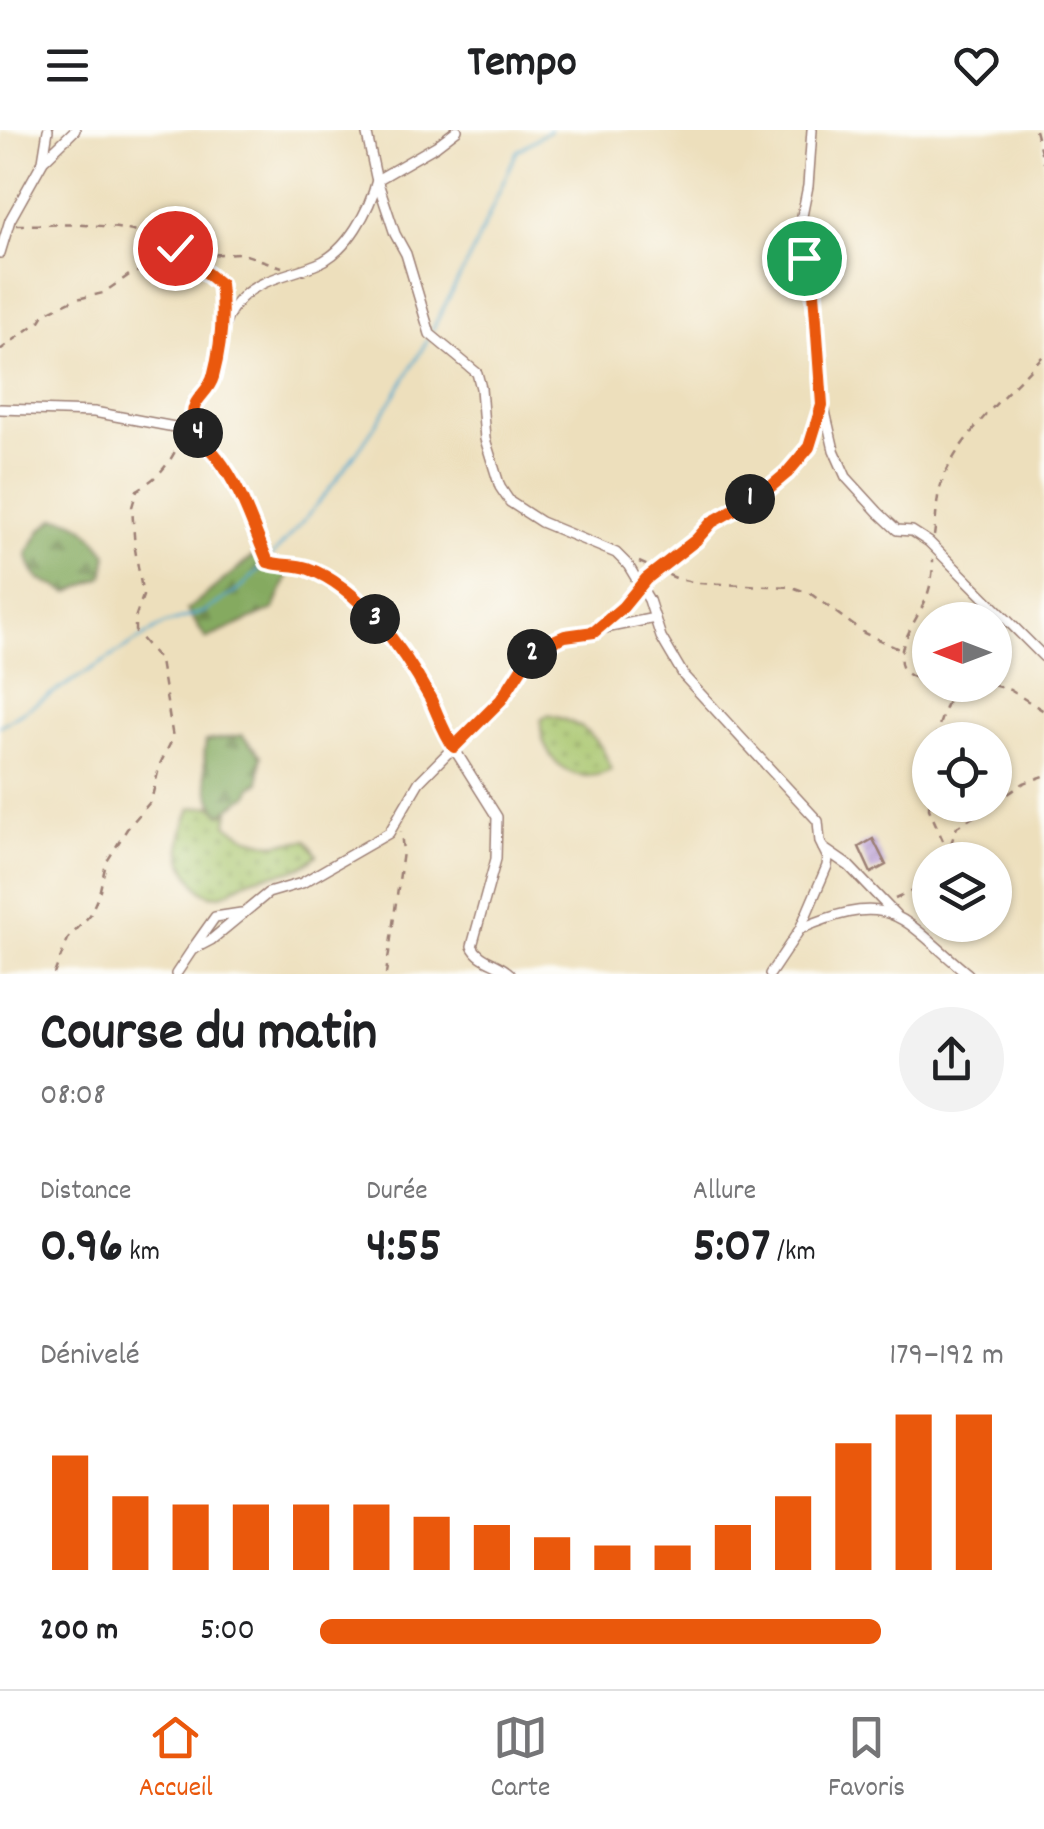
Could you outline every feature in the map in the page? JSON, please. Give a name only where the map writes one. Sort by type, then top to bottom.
[{"type":"street","points":[[43,161],[48,130]]},
{"type":"street","points":[[0,253],[8,224],[43,161],[75,130]]},
{"type":"street","points":[[366,130],[394,234],[406,254],[430,334],[476,372],[481,388],[484,439],[500,487],[510,502],[541,522],[616,553],[640,586],[668,652],[684,676],[818,821],[828,864],[800,929],[770,974]]},
{"type":"street","points":[[196,431],[194,403],[212,382],[222,330],[240,300],[254,289],[334,254],[371,203],[378,180],[456,130]]},
{"type":"street","points":[[812,130],[800,226],[804,258],[813,278],[822,405],[834,450],[846,477],[897,530],[912,531],[933,545],[1044,657]]},
{"type":"street","points":[[0,410],[81,411],[196,431],[229,472],[244,499],[268,562],[311,570],[346,589],[369,612],[392,639],[429,696],[496,817],[496,859],[472,946],[482,959],[510,974]]},
{"type":"street","points":[[176,974],[192,950],[212,940],[268,893],[302,882],[389,834],[419,782],[501,700],[540,647],[565,636],[655,618]]},
{"type":"street","points":[[821,846],[849,866],[897,915],[968,974]]},
{"type":"street","points":[[800,929],[870,908],[897,915]]},
{"type":"path","points":[[1035,130],[1044,162]]},
{"type":"path","points":[[8,224],[104,227],[138,232],[175,248],[220,284],[222,330]]},
{"type":"path","points":[[0,350],[40,320],[44,312],[103,293],[132,273],[188,259],[240,253],[293,272]]},
{"type":"path","points":[[912,675],[900,659],[900,650],[933,578],[938,496],[947,470],[978,425],[1044,355]]},
{"type":"path","points":[[609,620],[640,586],[712,522],[762,494],[787,473],[809,447],[822,405]]},
{"type":"path","points":[[54,974],[68,939],[90,916],[106,863],[151,801],[160,764],[173,738],[160,661],[135,632],[135,618],[143,596],[134,549],[132,506],[137,490],[155,479],[175,454],[184,426]]},
{"type":"path","points":[[616,553],[698,583],[792,588],[811,594],[864,633],[900,650]]},
{"type":"path","points":[[1012,691],[1044,711]]},
{"type":"path","points":[[1012,791],[1044,776]]},
{"type":"path","points":[[952,842],[957,827],[965,822]]},
{"type":"path","points":[[386,974],[402,833]]},
{"type":"path","points":[[886,902],[912,893]]},
{"type":"green space","points":[[55,518],[79,524],[107,554],[103,577],[68,593],[38,578],[27,554],[41,530]]},
{"type":"green space","points":[[262,549],[268,563],[290,570],[274,609],[206,639],[187,610]]},
{"type":"green space","points":[[548,715],[588,732],[602,748],[611,770],[584,776],[561,767],[546,747],[542,734],[541,720]]},
{"type":"green space","points":[[242,735],[261,756],[259,783],[221,814],[211,799],[206,780],[206,741]]},
{"type":"green space","points":[[212,806],[221,813],[229,811],[227,825],[249,838],[272,844],[307,840],[317,855],[299,868],[256,877],[221,895],[207,894],[187,871],[181,845],[191,808]]},
{"type":"building","points":[[873,839],[886,865],[871,873],[859,847]]},
{"type":"waterway","points":[[432,330],[474,249],[517,151],[550,130]]},
{"type":"waterway","points":[[270,558],[357,452],[429,337]]},
{"type":"waterway","points":[[0,726],[164,624],[204,612],[241,588],[265,563]]},
{"type":"route","points":[[175,248],[220,284],[222,330],[212,382],[194,403],[192,416],[196,431],[229,472],[244,499],[268,562],[302,566],[346,589],[392,639],[429,696],[454,747],[501,700],[540,647],[565,636],[594,632],[623,607],[646,579],[696,540],[712,522],[762,494],[809,447],[822,405],[813,278],[804,258]]}]
